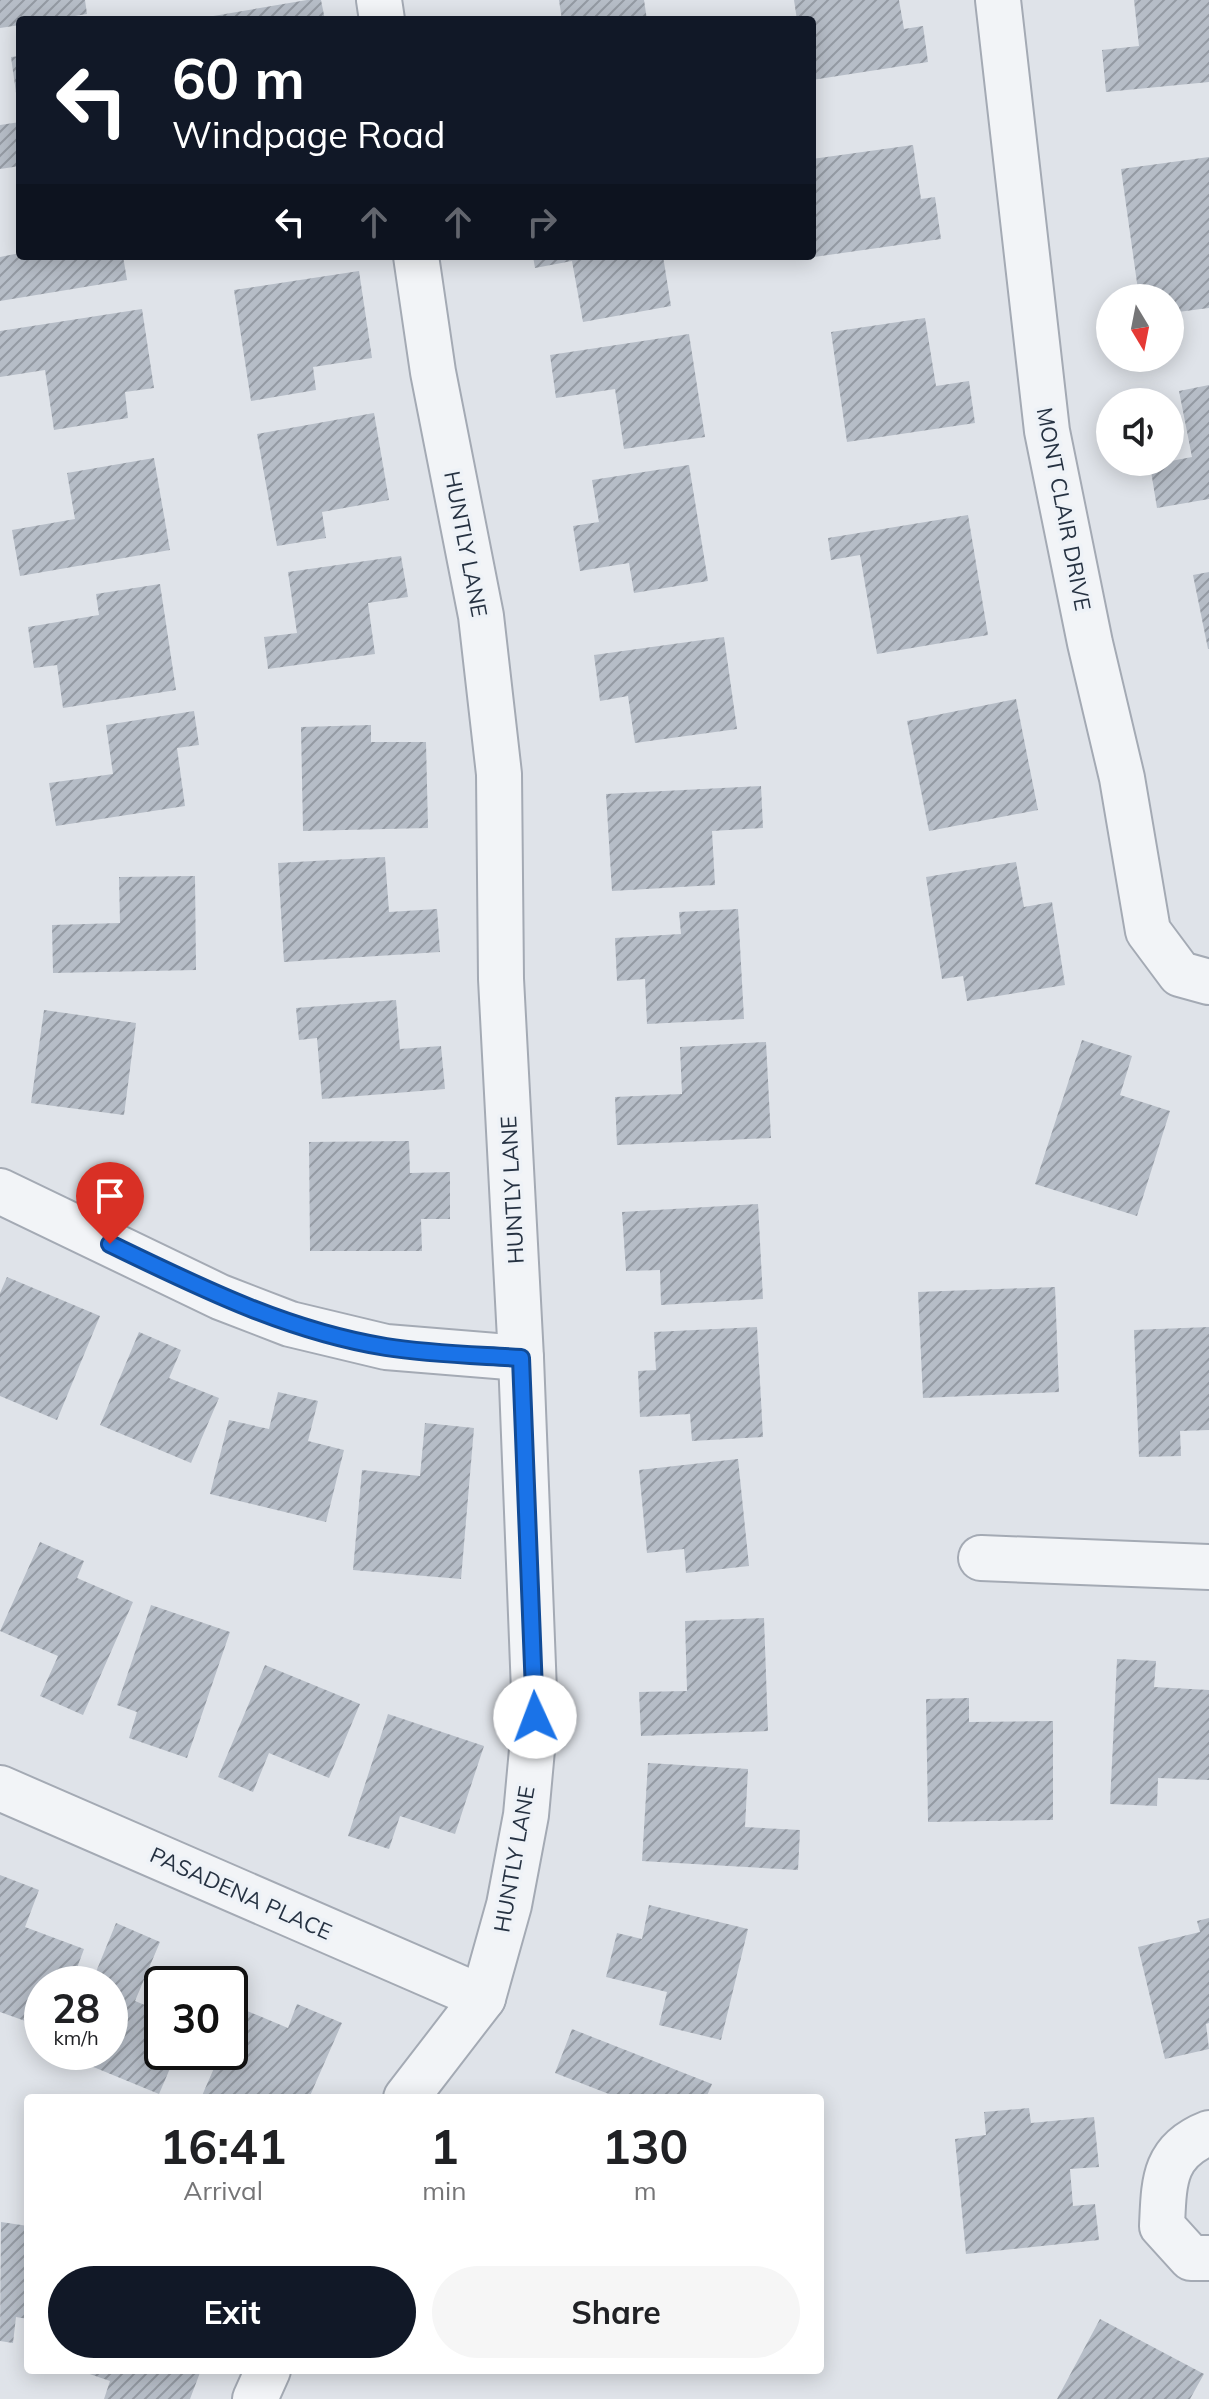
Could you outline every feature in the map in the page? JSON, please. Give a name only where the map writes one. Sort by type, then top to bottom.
[{"type":"street","name":"MONT CLAIR DRIVE","points":[[998,0],[1047,431],[1090,643],[1122,778],[1148,931],[1180,974],[1209,982]]},
{"type":"street","name":"HUNTLY LANE","points":[[409,2094],[483,1998],[509,1905],[526,1815],[535,1717],[521,1358],[501,979],[499,774],[481,616],[433,372],[417,260]]},
{"type":"street","points":[[0,1191],[220,1297],[290,1324],[386,1347],[521,1358]]},
{"type":"street","points":[[981,1558],[1209,1567]]},
{"type":"street","name":"PASADENA PLACE","points":[[0,1788],[483,1998]]},
{"type":"street","points":[[1209,2133],[1195,2139],[1173,2157],[1163,2191],[1162,2226],[1191,2258],[1209,2258]]},
{"type":"street","points":[[255,2399],[266,2374]]},
{"type":"building","points":[[0,0],[85,0],[87,14],[16,16],[16,26],[0,28]]},
{"type":"building","points":[[321,0],[324,16],[213,16]]},
{"type":"building","points":[[559,0],[644,0],[646,16],[561,16]]},
{"type":"building","points":[[794,0],[899,0],[904,29],[923,26],[928,62],[816,79],[816,16],[796,16]]},
{"type":"building","points":[[1134,0],[1209,0],[1209,82],[1106,92],[1102,50],[1139,46]]},
{"type":"building","points":[[16,56],[16,93],[11,57]]},
{"type":"building","points":[[16,123],[16,167],[0,169],[0,125]]},
{"type":"building","points":[[913,145],[921,199],[935,197],[941,239],[816,257],[816,158]]},
{"type":"building","points":[[1209,157],[1209,308],[1184,311],[1184,284],[1137,284],[1121,169]]},
{"type":"building","points":[[16,254],[16,260],[124,260],[127,280],[0,301],[0,257]]},
{"type":"building","points":[[534,260],[664,260],[671,306],[583,322],[572,261],[535,268]]},
{"type":"building","points":[[359,271],[372,358],[313,367],[316,390],[251,401],[234,290]]},
{"type":"building","points":[[142,309],[154,388],[125,392],[128,418],[54,430],[45,370],[0,377],[0,331]]},
{"type":"building","points":[[925,318],[936,386],[969,381],[975,423],[847,442],[831,332]]},
{"type":"building","points":[[689,334],[705,437],[624,449],[615,389],[556,398],[550,355]]},
{"type":"building","points":[[1209,385],[1209,499],[1157,508],[1152,476],[1184,476],[1184,459],[1192,457],[1184,416],[1184,390]]},
{"type":"building","points":[[374,413],[389,500],[322,512],[326,538],[277,546],[257,434]]},
{"type":"building","points":[[154,458],[170,550],[20,576],[12,530],[75,519],[67,473]]},
{"type":"building","points":[[689,465],[708,581],[634,593],[629,563],[580,571],[573,526],[599,522],[592,480]]},
{"type":"building","points":[[968,515],[988,635],[877,654],[860,555],[831,560],[828,538]]},
{"type":"building","points":[[401,556],[408,597],[368,603],[375,654],[268,669],[264,637],[297,633],[288,572]]},
{"type":"building","points":[[1209,572],[1209,649],[1208,649],[1193,575]]},
{"type":"building","points":[[160,584],[176,690],[63,708],[57,665],[34,668],[28,627],[99,615],[96,594]]},
{"type":"building","points":[[724,637],[737,729],[635,743],[628,696],[600,701],[594,655]]},
{"type":"building","points":[[1016,699],[1038,810],[929,831],[907,721]]},
{"type":"building","points":[[194,711],[199,745],[177,748],[185,806],[56,826],[49,783],[113,774],[106,725]]},
{"type":"building","points":[[371,725],[371,742],[426,742],[428,828],[303,831],[301,727]]},
{"type":"building","points":[[761,786],[763,828],[712,831],[715,885],[612,891],[606,794]]},
{"type":"building","points":[[385,857],[389,912],[437,909],[440,952],[284,962],[278,863]]},
{"type":"building","points":[[1016,862],[1024,907],[1052,902],[1065,985],[967,1001],[963,976],[942,979],[926,877]]},
{"type":"building","points":[[195,876],[196,970],[53,973],[52,925],[120,923],[119,877]]},
{"type":"building","points":[[738,909],[744,1019],[647,1024],[645,979],[617,981],[615,938],[681,934],[679,912]]},
{"type":"building","points":[[396,1000],[400,1049],[441,1046],[445,1089],[322,1099],[317,1038],[299,1040],[296,1008]]},
{"type":"building","points":[[44,1010],[136,1023],[124,1115],[31,1103]]},
{"type":"building","points":[[1082,1040],[1132,1056],[1120,1095],[1170,1111],[1137,1216],[1035,1184]]},
{"type":"building","points":[[766,1042],[771,1138],[617,1145],[615,1097],[682,1094],[680,1047]]},
{"type":"building","points":[[409,1141],[410,1173],[450,1172],[450,1219],[421,1219],[422,1251],[310,1251],[309,1142]]},
{"type":"building","points":[[758,1204],[763,1299],[661,1305],[660,1270],[626,1271],[622,1212]]},
{"type":"building","points":[[7,1277],[100,1316],[57,1420],[0,1396],[0,1293]]},
{"type":"building","points":[[1055,1287],[1059,1392],[923,1398],[918,1292]]},
{"type":"building","points":[[757,1327],[763,1437],[692,1441],[690,1414],[640,1417],[638,1371],[656,1370],[654,1332]]},
{"type":"building","points":[[1209,1327],[1209,1430],[1180,1431],[1181,1456],[1139,1457],[1134,1330]]},
{"type":"building","points":[[139,1332],[181,1350],[169,1378],[219,1398],[191,1463],[100,1425]]},
{"type":"building","points":[[278,1392],[318,1401],[308,1441],[344,1450],[326,1522],[210,1494],[229,1420],[269,1429]]},
{"type":"building","points":[[425,1423],[474,1428],[461,1579],[353,1570],[362,1470],[420,1476]]},
{"type":"building","points":[[738,1459],[749,1566],[686,1573],[684,1549],[647,1553],[639,1470]]},
{"type":"building","points":[[40,1542],[84,1561],[77,1578],[133,1602],[83,1715],[40,1696],[58,1656],[0,1631]]},
{"type":"building","points":[[151,1605],[230,1632],[187,1758],[129,1738],[137,1712],[117,1705]]},
{"type":"building","points":[[764,1618],[768,1731],[641,1736],[639,1692],[687,1691],[685,1621]]},
{"type":"building","points":[[1117,1659],[1156,1661],[1154,1687],[1209,1690],[1209,1780],[1158,1778],[1157,1806],[1110,1804]]},
{"type":"building","points":[[265,1665],[360,1704],[329,1778],[269,1753],[253,1792],[218,1777]]},
{"type":"building","points":[[969,1698],[969,1722],[1053,1721],[1053,1820],[928,1822],[926,1699]]},
{"type":"building","points":[[388,1714],[484,1746],[455,1834],[400,1816],[389,1849],[348,1836]]},
{"type":"building","points":[[648,1763],[748,1769],[745,1827],[800,1830],[798,1870],[642,1861]]},
{"type":"building","points":[[0,1875],[39,1890],[25,1927],[84,1949],[78,1966],[24,1966],[24,2021],[0,2012]]},
{"type":"building","points":[[649,1905],[748,1929],[721,2040],[659,2025],[667,1992],[606,1977],[617,1933],[642,1939]]},
{"type":"building","points":[[1209,1918],[1209,2023],[1206,2024],[1209,2049],[1165,2059],[1138,1947],[1200,1932],[1197,1921]]},
{"type":"building","points":[[116,1923],[160,1942],[150,1966],[144,1966],[144,1980],[135,2001],[144,2005],[144,2070],[169,2070],[159,2094],[101,2070],[128,2070],[128,1966],[98,1966]]},
{"type":"building","points":[[297,2004],[342,2023],[311,2094],[203,2094],[213,2070],[248,2070],[248,2011],[288,2028]]},
{"type":"building","points":[[572,2029],[712,2084],[708,2094],[609,2094],[555,2073]]},
{"type":"building","points":[[1029,2108],[1031,2123],[1094,2117],[1099,2167],[1070,2169],[1073,2206],[1095,2204],[1099,2240],[966,2254],[955,2139],[986,2135],[984,2112]]},
{"type":"building","points":[[1,2222],[24,2225],[24,2318],[16,2317],[13,2343],[0,2341]]},
{"type":"building","points":[[1100,2319],[1204,2374],[1190,2399],[1057,2399]]},
{"type":"building","points":[[90,2374],[199,2374],[190,2399],[104,2399],[110,2381]]},
{"type":"route","points":[[110,1244],[220,1297],[290,1324],[386,1347],[521,1358],[535,1717]]}]
